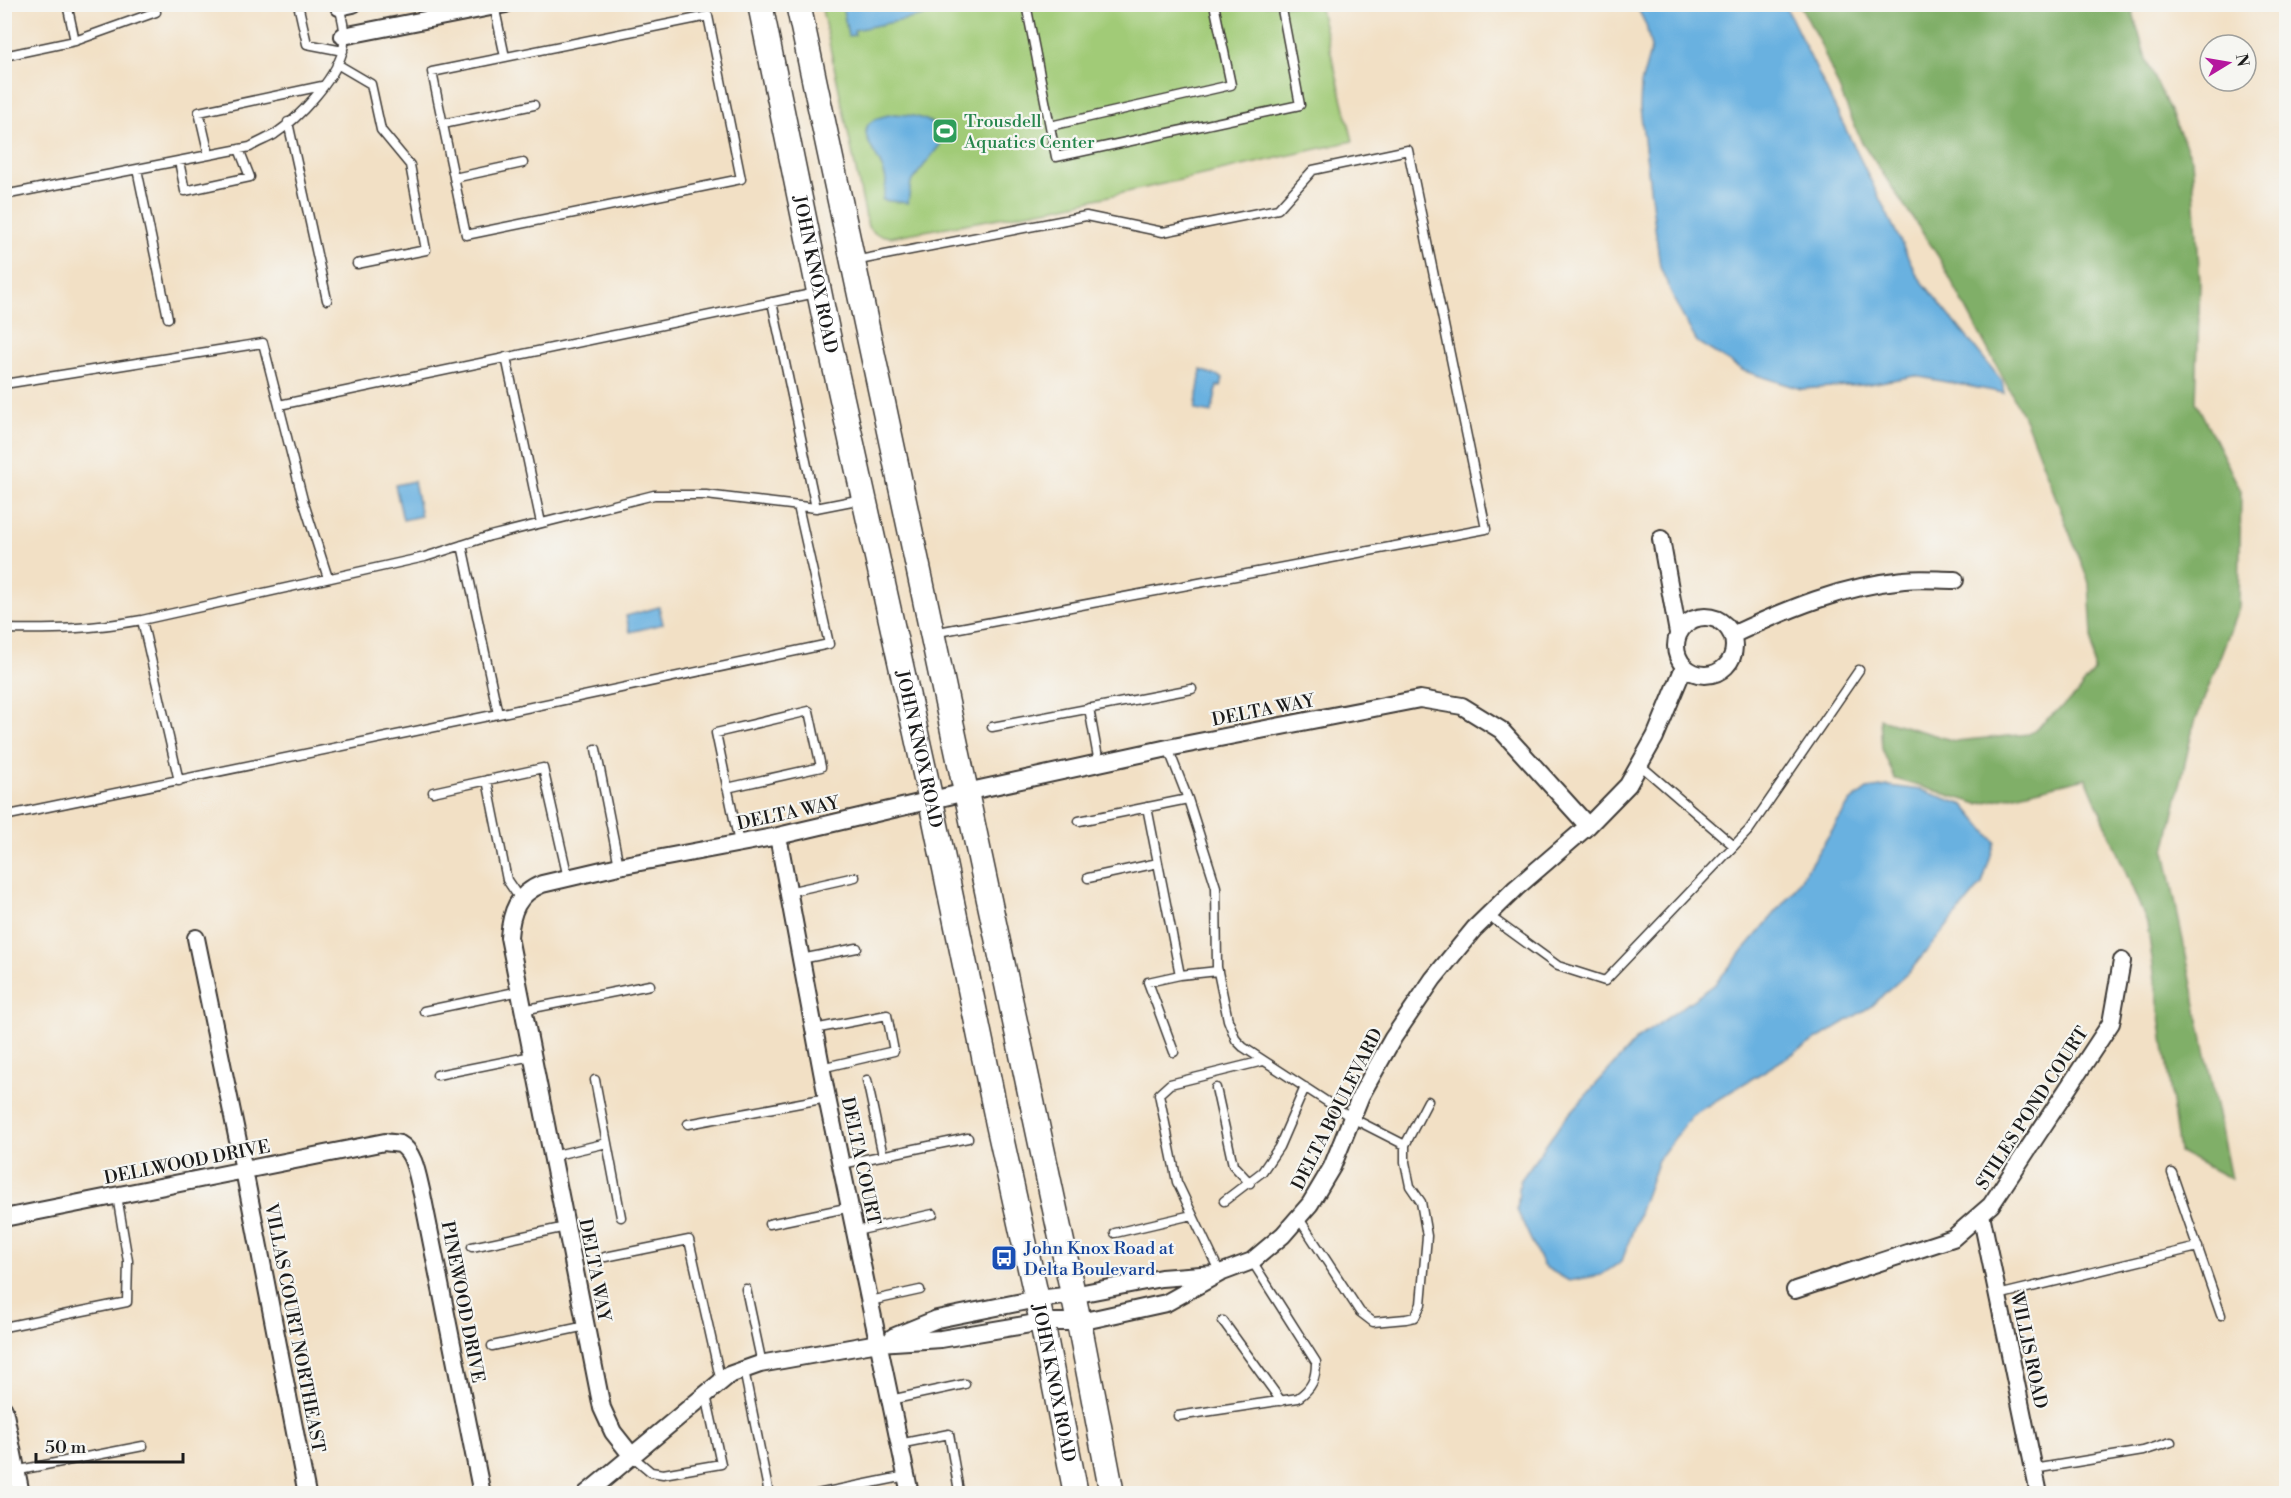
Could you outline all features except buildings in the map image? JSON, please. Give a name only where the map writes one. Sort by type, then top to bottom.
[{"type":"main road","name":"JOHN KNOX ROAD","points":[[759,4],[931,801],[1076,1494]]},
{"type":"main road","name":"JOHN KNOX ROAD","points":[[798,4],[1079,1322],[1112,1494]]},
{"type":"main road","points":[[817,281],[855,273]]},
{"type":"street","points":[[343,44],[498,5]]},
{"type":"street","points":[[1661,539],[1678,633]]},
{"type":"street","points":[[1732,635],[1790,608],[1852,589],[1905,580],[1955,580]]},
{"type":"street","points":[[1694,617],[1716,618],[1725,624],[1732,635],[1734,652],[1726,666],[1718,672],[1699,675],[1684,667],[1676,655],[1675,645],[1678,633],[1683,625],[1694,617]]},
{"type":"street","name":"DELTA BOULEVARD","points":[[878,1343],[937,1319],[1039,1311],[1079,1322],[1166,1303],[1220,1273],[1252,1261],[1283,1235],[1310,1204],[1332,1167],[1361,1095],[1393,1038],[1433,979],[1488,915],[1588,826],[1628,784],[1655,736],[1684,667]]},
{"type":"street","name":"DELTA WAY","points":[[632,1456],[613,1432],[602,1408],[509,937],[511,916],[520,899],[532,888],[620,866],[778,836],[1168,748],[1420,699],[1462,706],[1501,730],[1588,826]]},
{"type":"street","name":"DELTA COURT","points":[[778,836],[827,1098],[910,1494]]},
{"type":"street","name":"VILLAS COURT NORTHEAST","points":[[196,938],[307,1494]]},
{"type":"street","name":"STILES POND COURT","points":[[1794,1290],[1953,1238],[1991,1205],[2111,1023],[2122,961]]},
{"type":"street","name":"DELLWOOD DRIVE","points":[[4,1218],[378,1144]]},
{"type":"street","name":"PINEWOOD DRIVE","points":[[378,1144],[398,1144],[405,1148],[413,1162],[422,1194],[482,1494]]},
{"type":"street","name":"WILLIS ROAD","points":[[1981,1214],[2039,1494]]},
{"type":"street","points":[[1039,1311],[1073,1295],[1161,1278],[1220,1273]]},
{"type":"street","name":"DELTA BOULEVARD","points":[[586,1494],[729,1375],[762,1364],[878,1343],[941,1339],[1039,1311]]},
{"type":"street","points":[[4,1409],[10,1472],[21,1494]]},
{"type":"lane","points":[[67,4],[75,41]]},
{"type":"lane","points":[[298,4],[307,44],[343,44]]},
{"type":"lane","points":[[1026,4],[1056,157],[1300,105],[1281,4]]},
{"type":"lane","points":[[1050,126],[1230,85],[1214,4]]},
{"type":"lane","points":[[4,195],[250,147],[275,134],[311,101],[337,64],[343,44],[343,5]]},
{"type":"lane","points":[[498,5],[505,57]]},
{"type":"lane","points":[[4,56],[75,41],[156,12]]},
{"type":"lane","points":[[708,16],[741,180],[466,235],[432,72],[505,57],[708,16]]},
{"type":"lane","points":[[337,64],[372,84],[381,130],[410,165],[426,250],[357,264]]},
{"type":"lane","points":[[208,155],[199,112],[322,86]]},
{"type":"lane","points":[[443,124],[534,105]]},
{"type":"lane","points":[[288,122],[327,300]]},
{"type":"lane","points":[[179,161],[186,191],[250,177],[239,148]]},
{"type":"lane","points":[[855,273],[1086,216],[1163,232],[1278,209],[1313,170],[1408,150],[1486,529],[932,633]]},
{"type":"lane","points":[[454,178],[523,163]]},
{"type":"lane","points":[[136,169],[168,318]]},
{"type":"lane","points":[[279,405],[772,302],[817,281]]},
{"type":"lane","points":[[772,302],[816,507]]},
{"type":"lane","points":[[4,384],[263,343],[303,500],[328,578]]},
{"type":"lane","points":[[506,357],[541,523]]},
{"type":"lane","points":[[4,629],[89,628],[142,620],[425,556],[541,523],[654,495],[706,495],[816,507],[864,498]]},
{"type":"lane","points":[[4,816],[829,644],[798,506]]},
{"type":"lane","points":[[462,545],[498,714]]},
{"type":"lane","points":[[142,620],[179,781]]},
{"type":"lane","points":[[1488,915],[1558,966],[1605,981],[1749,830],[1859,670]]},
{"type":"lane","points":[[992,727],[1192,689]]},
{"type":"lane","points":[[1089,708],[1099,763]]},
{"type":"lane","points":[[727,788],[821,767],[809,711],[716,733],[727,788],[739,843]]},
{"type":"lane","points":[[1168,748],[1188,799],[1216,887],[1218,971],[1228,1020],[1236,1040],[1263,1061],[1352,1118],[1405,1145]]},
{"type":"lane","points":[[596,749],[620,866]]},
{"type":"lane","points":[[1639,764],[1734,846]]},
{"type":"lane","points":[[433,792],[543,768],[568,878]]},
{"type":"lane","points":[[487,780],[507,880],[520,899]]},
{"type":"lane","points":[[1079,821],[1188,799]]},
{"type":"lane","points":[[1147,807],[1180,975]]},
{"type":"lane","points":[[1088,878],[1158,863]]},
{"type":"lane","points":[[788,892],[855,877]]},
{"type":"lane","points":[[801,959],[857,948]]},
{"type":"lane","points":[[1174,1052],[1148,982],[1180,975],[1218,971]]},
{"type":"lane","points":[[524,1010],[650,985]]},
{"type":"lane","points":[[424,1011],[520,991]]},
{"type":"lane","points":[[814,1029],[887,1015],[894,1051],[821,1068]]},
{"type":"lane","points":[[437,1075],[532,1056]]},
{"type":"lane","points":[[1220,1273],[1177,1182],[1159,1094],[1170,1084],[1263,1061]]},
{"type":"lane","points":[[595,1080],[621,1217]]},
{"type":"lane","points":[[867,1080],[883,1156]]},
{"type":"lane","points":[[1224,1201],[1262,1172],[1279,1147],[1305,1087]]},
{"type":"lane","points":[[1216,1088],[1233,1165],[1250,1183]]},
{"type":"lane","points":[[688,1124],[827,1098]]},
{"type":"lane","points":[[1298,1217],[1360,1312],[1373,1322],[1406,1320],[1415,1317],[1421,1304],[1427,1236],[1421,1202],[1410,1186],[1405,1162],[1405,1145],[1428,1101]]},
{"type":"lane","points":[[842,1164],[968,1138]]},
{"type":"lane","points":[[552,1156],[607,1143]]},
{"type":"lane","points":[[2172,1173],[2221,1315]]},
{"type":"lane","points":[[4,1327],[127,1302],[129,1261],[117,1196]]},
{"type":"lane","points":[[769,1224],[851,1207]]},
{"type":"lane","points":[[856,1231],[933,1214]]},
{"type":"lane","points":[[1115,1233],[1192,1215]]},
{"type":"lane","points":[[472,1247],[566,1227]]},
{"type":"lane","points":[[605,1257],[690,1240],[721,1382]]},
{"type":"lane","points":[[1998,1295],[2198,1247]]},
{"type":"lane","points":[[1178,1416],[1298,1398],[1309,1390],[1316,1377],[1316,1362],[1252,1261]]},
{"type":"lane","points":[[746,1289],[762,1364]]},
{"type":"lane","points":[[870,1301],[920,1290]]},
{"type":"lane","points":[[1223,1321],[1281,1401]]},
{"type":"lane","points":[[492,1346],[586,1326]]},
{"type":"lane","points":[[744,1370],[769,1494]]},
{"type":"lane","points":[[890,1400],[965,1384]]},
{"type":"lane","points":[[632,1456],[651,1472],[663,1474],[721,1464],[706,1395]]},
{"type":"lane","points":[[899,1444],[949,1434],[959,1491]]},
{"type":"lane","points":[[2034,1469],[2143,1450],[2171,1442]]},
{"type":"lane","points":[[10,1472],[143,1446]]},
{"type":"lane","points":[[817,1494],[906,1476]]},
{"type":"green space","points":[[821,5],[1319,5],[1353,141],[1056,208],[890,237],[876,234],[868,227]]},
{"type":"green space","points":[[1800,5],[2131,5],[2146,59],[2192,159],[2200,282],[2196,402],[2241,491],[2239,607],[2193,728],[2165,851],[2231,1179],[2179,1152],[2147,923],[2086,778],[1978,804],[1895,779],[1882,749],[1880,719],[1955,741],[2029,734],[2075,696],[2094,671],[2089,583],[2026,421],[1938,256],[1861,141],[1820,43]]},
{"type":"water","points":[[842,4],[977,5],[854,30],[855,35],[848,36]]},
{"type":"water","points":[[1636,5],[1785,5],[1917,275],[2002,381],[2004,393],[1915,376],[1863,385],[1801,389],[1744,371],[1697,342],[1678,308],[1660,267],[1640,108],[1641,84],[1651,48],[1646,25]]},
{"type":"water","points":[[895,114],[922,118],[939,129],[943,135],[940,145],[911,182],[908,203],[882,200],[886,183],[884,171],[868,141],[866,132],[869,124],[878,118]]},
{"type":"water","points":[[1201,370],[1223,378],[1221,387],[1217,386],[1212,413],[1195,410]]},
{"type":"water","points":[[414,481],[421,516],[403,520],[395,485]]},
{"type":"water","points":[[659,607],[663,624],[630,632],[626,616]]},
{"type":"water","points":[[1888,786],[1921,790],[1964,805],[1995,842],[1982,884],[1910,971],[1870,1007],[1692,1115],[1658,1160],[1622,1261],[1601,1275],[1569,1281],[1543,1266],[1517,1210],[1520,1181],[1563,1121],[1637,1039],[1714,985],[1792,893],[1850,802],[1867,789]]},
{"type":"place","name":"Trousdell Aquatics Center","points":[[945,131]]},
{"type":"place","name":"John Knox Road at Delta Boulevard","points":[[1004,1258]]}]
